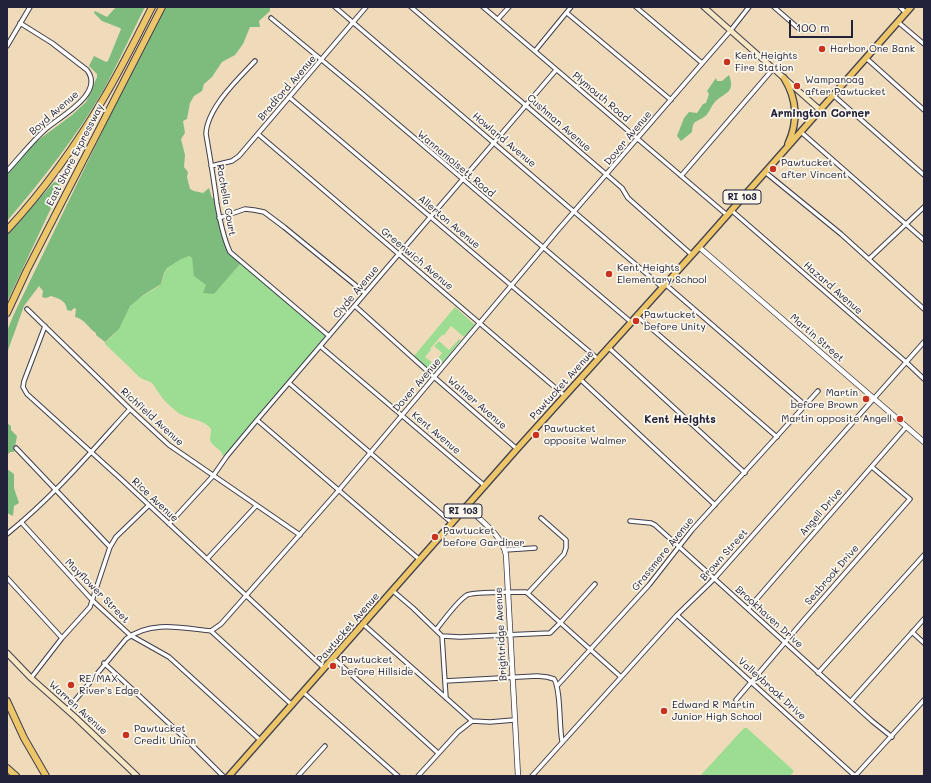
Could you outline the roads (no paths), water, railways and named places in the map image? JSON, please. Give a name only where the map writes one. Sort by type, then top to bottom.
[{"type":"highway","name":"East Shore Expressway","points":[[7,230],[47,183],[82,134],[113,82],[152,7]]},
{"type":"highway","name":"East Shore Expressway","points":[[7,313],[27,270],[162,7]]},
{"type":"highway","points":[[7,701],[24,738],[46,776]]},
{"type":"highway","points":[[7,768],[16,776]]},
{"type":"main road","points":[[704,7],[820,110]]},
{"type":"main road","name":"Pawtucket Avenue","points":[[228,776],[911,7]]},
{"type":"main road","points":[[784,78],[788,84],[796,114],[794,128],[786,148]]},
{"type":"main road","name":"Warren Avenue","points":[[7,653],[31,678],[137,776]]},
{"type":"street","points":[[7,46],[30,7]]},
{"type":"street","name":"Howland Avenue","points":[[335,7],[805,405]]},
{"type":"street","name":"Bradford Avenue","points":[[211,166],[232,161],[240,156],[366,7]]},
{"type":"street","name":"Cushman Avenue","points":[[411,7],[622,188],[628,198],[692,255]]},
{"type":"street","name":"Plymouth Road","points":[[483,7],[681,176],[729,212]]},
{"type":"street","points":[[498,19],[509,7]]},
{"type":"street","points":[[535,51],[571,7]]},
{"type":"street","points":[[636,7],[702,64]]},
{"type":"street","name":"Dover Avenue","points":[[211,632],[221,624],[339,490],[749,7]]},
{"type":"street","points":[[774,7],[798,28]]},
{"type":"street","points":[[900,7],[906,13]]},
{"type":"street","points":[[567,13],[671,100]]},
{"type":"street","name":"Wannamoisett Road","points":[[271,18],[631,322]]},
{"type":"street","points":[[898,22],[924,44]]},
{"type":"street","name":"Boyd Avenue","points":[[7,171],[47,128],[81,102],[87,94],[92,80],[91,74],[87,70],[52,43],[20,23]]},
{"type":"street","points":[[866,58],[924,110]]},
{"type":"street","name":"Rachella Court","points":[[255,61],[219,102],[208,121],[206,134],[219,218],[225,242],[230,252],[329,336]]},
{"type":"street","points":[[681,176],[773,68]]},
{"type":"street","name":"Clyde Avenue","points":[[169,524],[213,476],[227,456],[257,420],[556,70]]},
{"type":"street","points":[[833,95],[924,175]]},
{"type":"street","name":"Allerton Avenue","points":[[289,97],[598,359]]},
{"type":"street","points":[[801,132],[924,240]]},
{"type":"street","name":"Greenwich Avenue","points":[[258,134],[565,396]]},
{"type":"street","points":[[765,172],[841,234],[924,309]]},
{"type":"street","points":[[869,259],[924,207]]},
{"type":"street","points":[[219,218],[245,210],[264,212],[284,226],[365,294]]},
{"type":"street","name":"Hazard Avenue","points":[[729,212],[906,362],[924,379]]},
{"type":"street","name":"Martin Street","points":[[699,247],[924,442]]},
{"type":"street","name":"Walmer Avenue","points":[[355,306],[517,449]]},
{"type":"street","name":"Richfield Avenue","points":[[27,308],[169,445],[300,535]]},
{"type":"street","points":[[637,316],[777,437]]},
{"type":"street","name":"Rice Avenue","points":[[45,326],[24,381],[23,387],[27,394],[324,668]]},
{"type":"street","name":"Brown Street","points":[[532,776],[677,615],[714,579],[924,342]]},
{"type":"street","name":"Kent Avenue","points":[[320,346],[485,486]]},
{"type":"street","points":[[608,347],[745,473]]},
{"type":"street","points":[[580,379],[715,505]]},
{"type":"street","points":[[289,383],[452,522]]},
{"type":"street","name":"Grassmere Avenue","points":[[557,686],[649,585],[678,547],[818,391]]},
{"type":"street","points":[[7,534],[56,491],[130,409]]},
{"type":"street","points":[[257,420],[420,560]]},
{"type":"street","name":"Angell Drive","points":[[748,609],[906,426]]},
{"type":"street","points":[[16,448],[110,547]]},
{"type":"street","name":"Seabrook Drive","points":[[736,700],[910,499],[872,467]]},
{"type":"street","points":[[31,678],[62,638],[90,607],[110,547],[116,537],[149,505]]},
{"type":"street","points":[[207,559],[256,506]]},
{"type":"street","points":[[467,507],[498,538],[505,550],[535,548]]},
{"type":"street","points":[[528,593],[564,554],[566,548],[566,540],[541,518]]},
{"type":"street","name":"Brookhaven Drive","points":[[630,521],[651,523],[655,525],[818,673],[892,737]]},
{"type":"street","name":"Mayflower Street","points":[[21,522],[93,601],[130,636],[169,657],[260,740]]},
{"type":"street","name":"Brightridge Avenue","points":[[505,550],[518,776]]},
{"type":"street","points":[[818,673],[924,555]]},
{"type":"street","points":[[7,578],[62,638]]},
{"type":"street","points":[[442,636],[460,637],[550,633],[595,584]]},
{"type":"street","points":[[393,590],[442,636],[446,698]]},
{"type":"street","points":[[436,630],[449,613],[467,595],[526,592],[621,677]]},
{"type":"street","name":"Valleybrook Drive","points":[[677,615],[752,681],[855,776]]},
{"type":"street","points":[[851,701],[924,619]]},
{"type":"street","points":[[363,624],[472,721],[490,722],[514,720]]},
{"type":"street","points":[[67,710],[126,639],[148,629],[161,626],[211,632],[292,705]]},
{"type":"street","points":[[912,632],[924,643]]},
{"type":"street","points":[[333,658],[438,753]]},
{"type":"street","points":[[104,664],[190,743],[223,776]]},
{"type":"street","points":[[445,681],[512,677],[548,677],[554,679],[557,686],[562,741]]},
{"type":"street","points":[[303,692],[398,776]]},
{"type":"street","points":[[855,776],[924,700]]},
{"type":"street","points":[[418,776],[458,732],[472,721]]},
{"type":"street","points":[[298,776],[325,746]]},
{"type":"place","name":"Harbor One Bank","points":[[822,49]]},
{"type":"place","name":"Kent Heights Fire Station","points":[[727,62]]},
{"type":"place","name":"Wampanoag after Pawtucket","points":[[797,86]]},
{"type":"place","name":"Pawtucket after Vincent","points":[[773,169]]},
{"type":"place","name":"Kent Heights Elementary School","points":[[609,274]]},
{"type":"place","name":"Pawtucket before Unity","points":[[636,321]]},
{"type":"place","name":"Martin before Brown","points":[[866,399]]},
{"type":"place","name":"Martin opposite Angell","points":[[900,419]]},
{"type":"place","name":"Pawtucket opposite Walmer","points":[[536,435]]},
{"type":"place","name":"Pawtucket before Gardiner","points":[[435,537]]},
{"type":"place","name":"Pawtucket before Hillside","points":[[333,666]]},
{"type":"place","name":"RE/MAX River's Edge","points":[[71,685]]},
{"type":"place","name":"Edward R Martin Junior High School","points":[[664,711]]},
{"type":"place","name":"Pawtucket Credit Union","points":[[126,735]]},
{"type":"district","name":"Armington Corner","points":[[820,114]]},
{"type":"district","name":"Kent Heights","points":[[680,420]]}]
